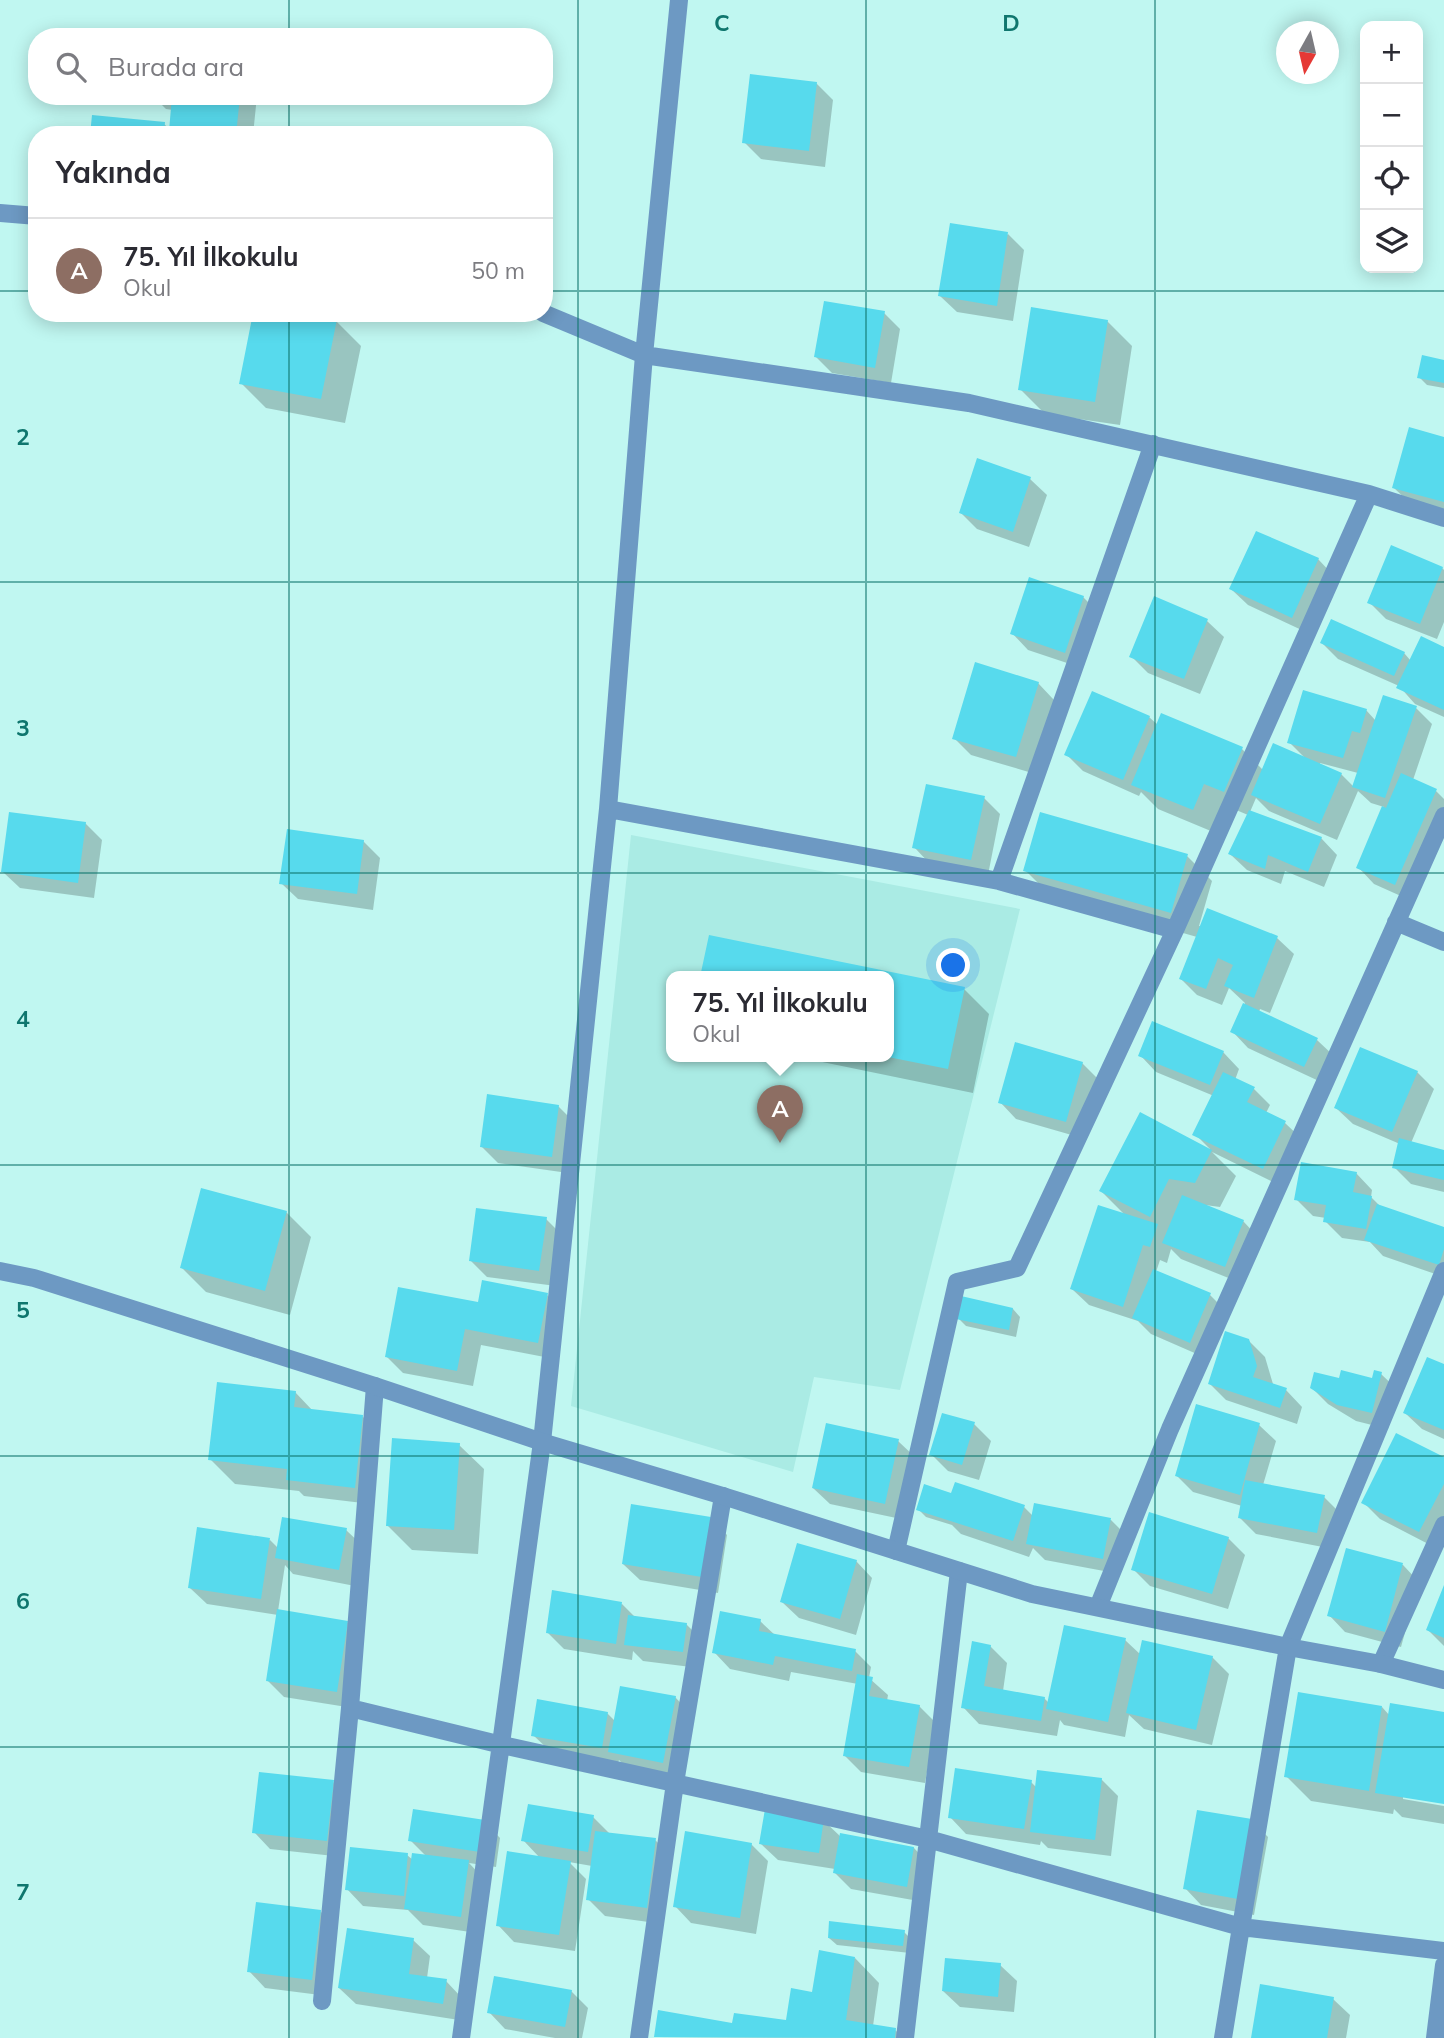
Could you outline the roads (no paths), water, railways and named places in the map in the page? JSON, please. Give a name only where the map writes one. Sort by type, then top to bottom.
[{"type":"street","points":[[461,2038],[542,1443],[608,809],[644,355],[679,0]]},
{"type":"street","points":[[0,213],[28,215]]},
{"type":"street","points":[[553,317],[644,355],[970,403],[1369,494],[1444,518]]},
{"type":"street","points":[[999,881],[1153,444]]},
{"type":"street","points":[[896,1551],[957,1282],[1017,1268],[1175,930],[1369,494]]},
{"type":"street","points":[[608,809],[999,881],[1175,930]]},
{"type":"street","points":[[1097,1607],[1170,1429],[1444,816]]},
{"type":"street","points":[[1396,922],[1444,942]]},
{"type":"street","points":[[0,1270],[34,1278],[375,1386],[542,1443],[723,1496],[1032,1594],[1381,1664],[1444,1680]]},
{"type":"street","points":[[1223,2038],[1288,1647],[1444,1271]]},
{"type":"street","points":[[322,2001],[350,1708],[375,1386]]},
{"type":"street","points":[[639,2038],[675,1783],[723,1496]]},
{"type":"street","points":[[1381,1664],[1444,1525]]},
{"type":"street","points":[[905,2038],[958,1571]]},
{"type":"street","points":[[350,1708],[502,1745],[928,1839],[1241,1927],[1444,1951]]},
{"type":"street","points":[[1435,2038],[1444,1965]]},
{"type":"place","name":"75. Yıl İlkokulu","points":[[780,1143]]}]
